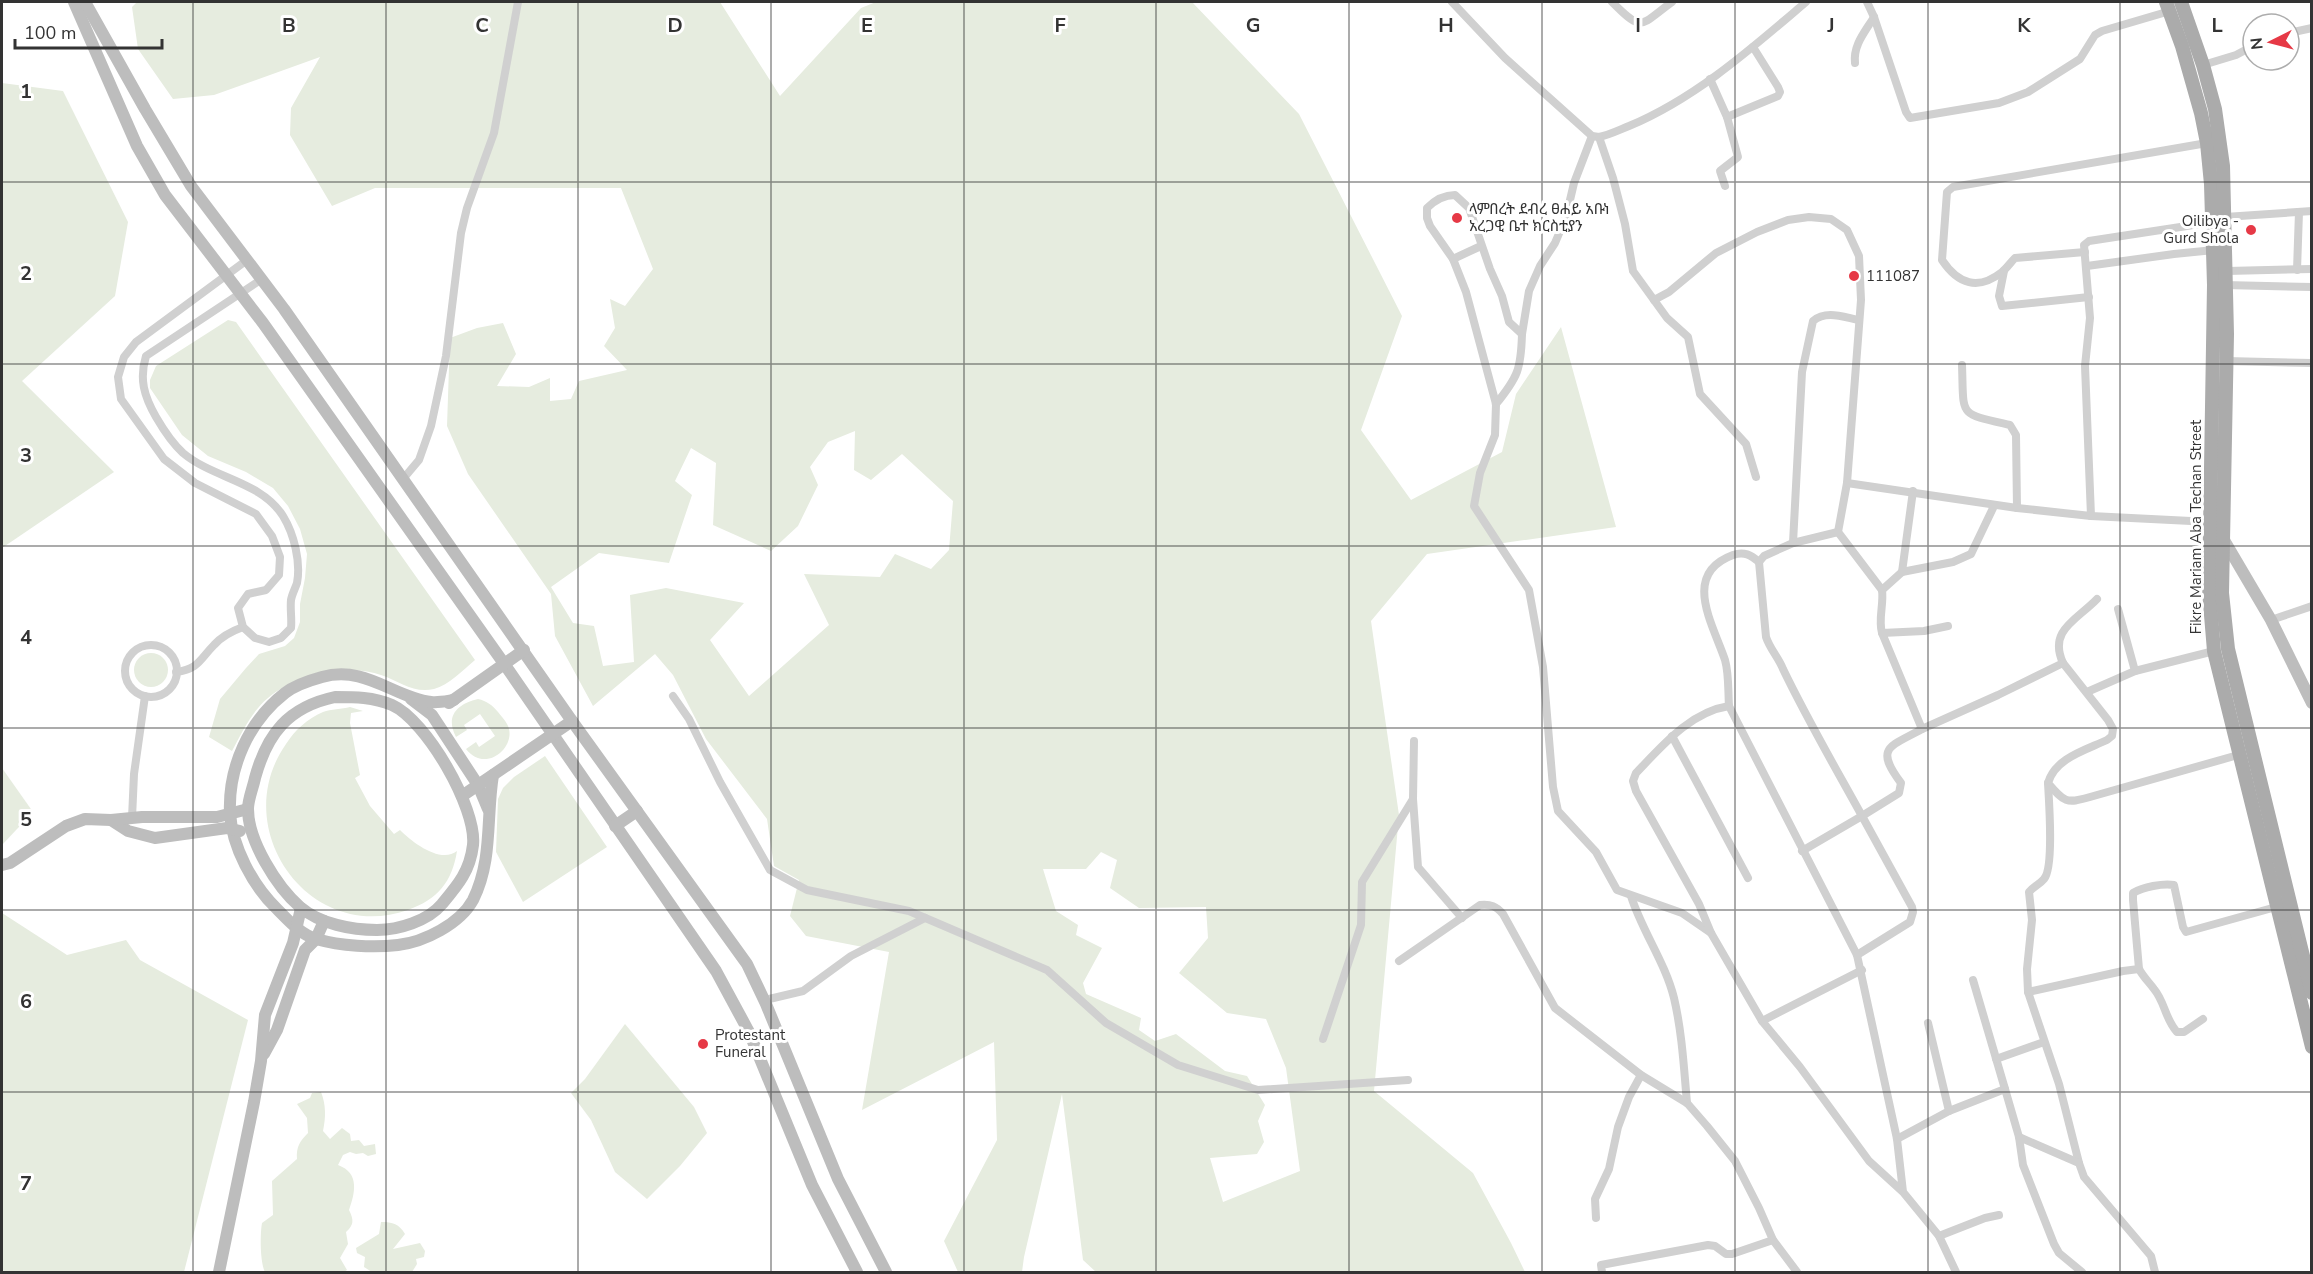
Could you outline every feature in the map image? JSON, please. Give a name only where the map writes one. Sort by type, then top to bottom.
[{"type":"main road","points":[[74,2],[85,7],[172,156],[204,204],[262,279],[572,721],[747,964],[765,1000],[834,1170],[886,1272]]},
{"type":"main road","name":"Fikre Mariam Aba Techan Street","points":[[2181,2],[2203,65],[2220,137],[2219,220],[2214,250],[2220,285],[2226,361],[2219,382],[2211,522],[2209,591],[2214,651],[2312,1047]]},
{"type":"main road","name":"Fikre Mariam Aba Techan Street","points":[[2168,6],[2193,79],[2207,143],[2227,271],[2220,285],[2219,382],[2224,538],[2222,593],[2228,649],[2312,993]]},
{"type":"main road","points":[[85,7],[137,146],[153,175],[182,217],[241,293],[505,665],[716,971],[749,1032],[812,1185],[857,1272]]},
{"type":"main road","points":[[2211,522],[2224,538],[2271,620],[2312,703]]},
{"type":"main road","points":[[418,725],[524,650]]},
{"type":"main road","points":[[489,812],[478,785],[432,715],[404,694],[376,680],[354,675],[324,676],[286,692],[260,718],[240,750],[232,782],[230,814],[244,863],[265,898],[297,929],[316,939],[376,948],[413,944],[448,926],[471,902],[485,872],[493,775]]},
{"type":"main road","points":[[404,694],[432,702],[454,700]]},
{"type":"main road","points":[[334,697],[373,698],[394,706],[418,725],[434,745],[462,796],[470,819],[473,844],[465,877],[438,909],[413,923],[390,930],[362,930],[324,921],[301,908],[264,861],[253,833],[248,809],[260,759],[271,737],[292,713],[316,701],[334,697]]},
{"type":"main road","points":[[462,796],[572,721]]},
{"type":"main road","points":[[2,865],[10,863],[66,826],[85,819],[217,817],[248,809]]},
{"type":"main road","points":[[615,826],[637,811]]},
{"type":"main road","points":[[111,820],[129,831],[155,838],[227,828],[253,833]]},
{"type":"main road","points":[[219,1272],[255,1102],[265,1015],[293,943],[301,908]]},
{"type":"main road","points":[[261,1061],[277,1030],[305,950],[316,939],[324,921]]},
{"type":"street","points":[[403,479],[418,460],[431,426],[446,356],[461,233],[467,208],[494,133],[519,2]]},
{"type":"street","points":[[1452,2],[1506,58],[1595,136],[1613,178],[1625,224],[1633,271],[1667,318],[1689,337],[1700,394],[1746,444],[1756,477]]},
{"type":"street","points":[[1612,2],[1638,24],[1645,22],[1672,2]]},
{"type":"street","points":[[1496,404],[1513,383],[1521,362],[1522,334],[1529,291],[1540,266],[1555,243],[1566,217],[1574,183],[1595,136],[1651,117],[1710,79],[1753,47],[1806,2]]},
{"type":"street","points":[[1867,2],[1910,118],[1999,103],[2028,92],[2080,59],[2095,35],[2168,6]]},
{"type":"street","points":[[1855,63],[1856,45],[1874,17]]},
{"type":"street","points":[[1727,117],[1778,96],[1780,92],[1753,47]]},
{"type":"street","points":[[2203,65],[2241,52]]},
{"type":"street","points":[[1710,79],[1727,117],[1738,158],[1720,171],[1725,186]]},
{"type":"street","points":[[2085,252],[2015,258],[2004,271],[1988,282],[1973,284],[1957,276],[1942,260],[1947,192],[1953,187],[2207,143]]},
{"type":"street","points":[[1522,334],[1509,322],[1502,296],[1481,246],[1469,208],[1455,195],[1446,195],[1435,201],[1426,208],[1426,213],[1430,226],[1453,259],[1474,320],[1496,404],[1495,435],[1479,472],[1474,506],[1529,590],[1543,667],[1553,787],[1558,811],[1596,852],[1617,890],[1682,913],[1711,933]]},
{"type":"street","points":[[2091,516],[2085,366],[2090,318],[2084,245],[2089,241],[2219,220],[2312,211]]},
{"type":"street","points":[[2297,270],[2299,212]]},
{"type":"street","points":[[1654,300],[1669,292],[1716,253],[1757,232],[1788,220],[1809,217],[1831,219],[1847,230],[1859,256],[1861,300],[1847,483],[1838,532],[1882,590],[1880,627],[1922,729]]},
{"type":"street","points":[[1453,259],[1481,246]]},
{"type":"street","points":[[2087,266],[2214,250]]},
{"type":"street","points":[[247,260],[136,342],[124,357],[118,377],[121,399],[164,459],[195,483],[256,514],[272,536],[280,557],[279,575],[266,590],[248,594],[238,608],[243,627],[255,638],[269,642],[281,638],[291,628],[291,600],[297,582],[298,561],[284,517],[269,499],[183,453],[164,430],[148,404],[143,388],[142,369],[146,356],[262,279]]},
{"type":"street","points":[[2227,271],[2312,269]]},
{"type":"street","points":[[2004,271],[1999,296],[2002,306],[2089,297]]},
{"type":"street","points":[[2220,285],[2312,286]]},
{"type":"street","points":[[1793,543],[1802,372],[1813,321],[1819,316],[1826,315],[1859,320]]},
{"type":"street","points":[[2226,361],[2312,363]]},
{"type":"street","points":[[1962,364],[1964,404],[1967,412],[1974,417],[2010,425],[2014,428],[2017,508]]},
{"type":"street","points":[[1847,483],[1913,491],[1994,506],[2091,516],[2211,522]]},
{"type":"street","points":[[1902,572],[1913,491]]},
{"type":"street","points":[[1882,590],[1902,572],[1953,562],[1971,554],[1994,506]]},
{"type":"street","points":[[1838,532],[1793,543],[1764,556],[1759,562],[1769,647],[1779,661],[1913,912],[1911,922],[1857,955]]},
{"type":"street","points":[[1759,562],[1748,554],[1741,553],[1718,564],[1705,579],[1704,593],[1708,618],[1726,667],[1729,706],[1857,955],[1897,1139],[1903,1192]]},
{"type":"street","points":[[2097,599],[2065,628],[2059,637],[2059,652],[2063,663],[2108,720],[2113,729],[2112,736],[2058,765],[2051,773],[2048,783],[2051,833],[2048,873],[2029,892],[2032,920],[2027,969],[2028,992],[2059,1084],[2084,1178],[2151,1256],[2155,1272]]},
{"type":"street","points":[[2271,620],[2312,606]]},
{"type":"street","points":[[2118,609],[2135,671]]},
{"type":"street","points":[[1882,633],[1924,631],[1948,626]]},
{"type":"street","points":[[176,672],[196,667],[214,644],[229,632],[243,627]]},
{"type":"street","points":[[147,645],[162,647],[174,659],[176,672],[172,685],[158,696],[145,696],[133,690],[125,675],[132,652],[147,645]]},
{"type":"street","points":[[2087,692],[2135,671],[2214,651]]},
{"type":"street","points":[[1802,851],[1899,793],[1901,783],[1888,765],[1888,752],[1892,746],[1922,729],[2063,663]]},
{"type":"street","points":[[132,818],[134,774],[145,696]]},
{"type":"street","points":[[673,696],[689,719],[720,782],[770,870],[807,890],[909,911],[1047,970],[1106,1023],[1178,1065],[1258,1090],[1408,1080]]},
{"type":"street","points":[[1729,706],[1716,708],[1695,719],[1672,736],[1635,773],[1633,781],[1636,791],[1699,904],[1711,933],[1762,1021],[1800,1067],[1869,1161],[1903,1192],[1939,1236],[1956,1272]]},
{"type":"street","points":[[1672,736],[1748,878]]},
{"type":"street","points":[[1414,741],[1413,799],[1418,867],[1462,918]]},
{"type":"street","points":[[2048,783],[2063,800],[2072,802],[2238,755]]},
{"type":"street","points":[[1323,1039],[1361,925],[1362,882],[1413,799]]},
{"type":"street","points":[[2203,1019],[2184,1032],[2177,1032],[2170,1025],[2154,988],[2145,980],[2139,969],[2133,893],[2169,884],[2174,885],[2186,932],[2277,907]]},
{"type":"street","points":[[1631,896],[1637,915],[1674,998],[1687,1103]]},
{"type":"street","points":[[1399,961],[1480,905],[1496,906],[1503,914],[1555,1008],[1641,1075],[1687,1103],[1735,1161],[1760,1208],[1773,1240],[1797,1272]]},
{"type":"street","points":[[765,1000],[802,991],[851,956],[925,918]]},
{"type":"street","points":[[2028,992],[2139,969]]},
{"type":"street","points":[[1762,1021],[1862,970]]},
{"type":"street","points":[[1973,980],[2019,1137],[2026,1174],[2059,1253],[2082,1272]]},
{"type":"street","points":[[1928,1023],[1949,1111]]},
{"type":"street","points":[[1996,1059],[2044,1041]]},
{"type":"street","points":[[1596,1218],[1595,1199],[1609,1169],[1618,1127],[1629,1097],[1641,1075]]},
{"type":"street","points":[[1897,1139],[1949,1111],[2005,1089]]},
{"type":"street","points":[[2019,1137],[2079,1163]]},
{"type":"street","points":[[1939,1236],[1984,1218],[1999,1215]]},
{"type":"street","points":[[1602,1272],[1601,1265],[1695,1246],[1715,1246],[1726,1254],[1732,1254],[1773,1240]]},
{"type":"shaded area","points":[[137,2],[720,2],[780,96],[861,8],[876,2],[1192,2],[1299,114],[1402,316],[1361,430],[1411,500],[1502,452],[1516,394],[1561,327],[1616,527],[1427,554],[1371,621],[1399,815],[1374,1091],[1473,1173],[1525,1272],[1096,1272],[1083,1260],[1062,1094],[1022,1272],[958,1272],[944,1241],[997,1140],[994,1042],[862,1110],[889,952],[806,936],[790,916],[799,880],[774,866],[767,819],[706,739],[673,675],[655,654],[593,706],[555,636],[551,594],[468,474],[447,426],[450,338],[477,328],[503,323],[516,354],[497,386],[529,387],[550,378],[550,401],[571,399],[579,381],[627,370],[604,346],[615,328],[610,299],[625,306],[653,269],[621,188],[375,188],[332,206],[290,135],[291,108],[320,57],[214,95],[173,99],[138,49],[132,7]],"holes":[[[855,431],[854,470],[871,480],[902,454],[953,501],[949,550],[931,569],[895,554],[880,577],[804,574],[829,625],[749,696],[710,640],[744,603],[666,588],[630,595],[634,662],[603,666],[594,626],[573,623],[551,587],[599,553],[669,563],[692,495],[675,481],[691,448],[716,463],[713,525],[771,551],[798,526],[818,485],[810,467],[828,442]],[[1101,852],[1117,860],[1110,888],[1139,908],[1206,907],[1208,938],[1179,973],[1227,1013],[1266,1019],[1286,1068],[1300,1171],[1223,1202],[1210,1158],[1257,1154],[1264,1142],[1258,1121],[1265,1105],[1247,1076],[1225,1071],[1176,1034],[1155,1041],[1139,1030],[1141,1018],[1086,994],[1083,983],[1102,948],[1076,935],[1078,925],[1056,911],[1043,869],[1086,869]]]},
{"type":"shaded area","points":[[2,83],[63,91],[128,222],[115,296],[22,381],[114,472],[2,548]]},
{"type":"shaded area","points":[[228,320],[236,322],[475,660],[445,684],[427,690],[413,688],[381,675],[354,670],[307,677],[279,690],[262,703],[248,722],[232,751],[209,737],[220,699],[259,654],[285,646],[294,638],[300,622],[300,604],[307,554],[300,529],[288,506],[273,488],[246,472],[208,456],[182,435],[150,388],[150,380],[156,366]]},
{"type":"shaded area","points":[[151,653],[163,658],[168,670],[163,682],[151,687],[139,682],[134,670],[139,658]]},
{"type":"shaded area","points":[[478,699],[487,702],[496,710],[510,732],[505,748],[491,758],[483,759],[474,756],[466,749],[476,742],[479,747],[495,736],[480,714],[464,725],[467,730],[456,737],[453,730],[455,712],[464,704]]},
{"type":"shaded area","points":[[350,707],[363,711],[351,713],[350,723],[360,775],[355,778],[370,806],[394,834],[400,830],[412,841],[435,853],[443,855],[457,851],[451,872],[442,888],[419,906],[408,910],[372,916],[339,911],[310,895],[288,872],[273,843],[266,810],[270,777],[286,744],[302,725],[317,715]]},
{"type":"shaded area","points":[[545,756],[607,847],[523,902],[496,852],[498,799],[503,788],[514,777]]},
{"type":"shaded area","points":[[2,768],[33,812],[2,845]]},
{"type":"shaded area","points":[[2,913],[67,955],[126,940],[140,960],[248,1020],[184,1272],[2,1272]]},
{"type":"shaded area","points":[[625,1024],[694,1107],[707,1133],[680,1166],[647,1199],[615,1172],[591,1120],[571,1093],[585,1079]]},
{"type":"shaded area","points":[[321,1092],[325,1111],[323,1131],[330,1139],[342,1128],[350,1134],[351,1141],[359,1140],[364,1146],[375,1144],[376,1154],[368,1156],[363,1153],[350,1152],[343,1155],[338,1165],[350,1173],[354,1184],[349,1210],[352,1222],[346,1232],[348,1244],[340,1258],[347,1270],[344,1272],[265,1272],[261,1255],[261,1228],[262,1223],[273,1215],[272,1181],[297,1159],[299,1144],[308,1133],[307,1118],[297,1104],[310,1098],[312,1093]]},
{"type":"shaded area","points":[[381,1222],[395,1224],[405,1234],[393,1249],[420,1243],[425,1251],[424,1257],[416,1259],[417,1264],[412,1272],[372,1272],[364,1267],[365,1257],[357,1253],[356,1248],[379,1234]]},
{"type":"place","name":"ላምበረት ደብረ ፀሐይ አቡነ አረጋዊ ቤተ ክርስቲያን","points":[[1457,218]]},
{"type":"place","name":"Oilibya - Gurd Shola","points":[[2251,230]]},
{"type":"place","name":"111087","points":[[1854,276]]},
{"type":"place","name":"Protestant Funeral","points":[[703,1044]]}]
